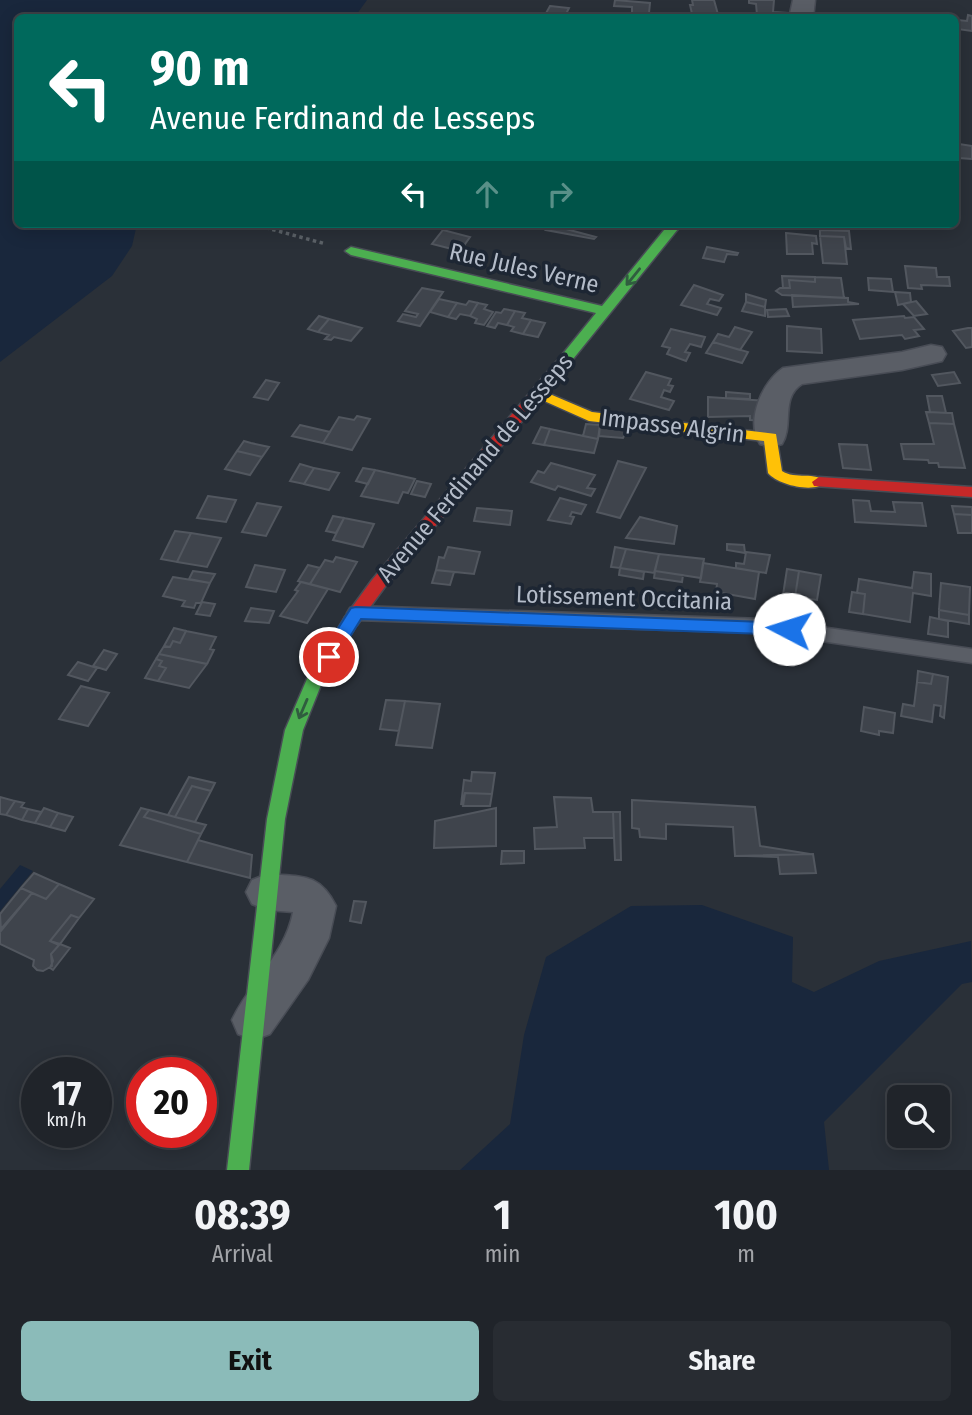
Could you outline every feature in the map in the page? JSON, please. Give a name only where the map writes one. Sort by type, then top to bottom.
[{"type":"street","name":"Avenue Ferdinand de Lesseps","points":[[238,1170],[254,1020],[300,957],[313,928],[316,906],[307,895],[267,892],[276,818],[294,730],[315,679],[356,613],[420,531],[538,393],[673,228]]},
{"type":"street","name":"Rue Jules Verne","points":[[351,251],[605,311]]},
{"type":"street","name":"Impasse Algrin","points":[[931,354],[901,361],[794,375],[781,381],[774,393],[771,438],[775,473],[785,480],[972,492]]},
{"type":"street","name":"Impasse Algrin","points":[[538,393],[589,416],[771,438]]},
{"type":"lane","name":"Lotissement Occitania","points":[[356,613],[766,626],[972,656]]},
{"type":"path","points":[[267,228],[351,251]]},
{"type":"water","points":[[0,0],[367,0],[357,14],[14,14],[14,228],[136,228],[132,246],[112,276],[0,362]]},
{"type":"water","points":[[20,865],[33,871],[0,911],[0,889]]},
{"type":"water","points":[[702,905],[793,937],[792,982],[814,992],[879,961],[971,941],[972,982],[962,984],[824,1122],[829,1170],[460,1170],[510,1124],[524,1035],[546,957],[631,906]]},
{"type":"building","points":[[615,0],[650,3],[649,13],[632,13],[632,7],[614,6]]},
{"type":"building","points":[[692,0],[714,0],[718,14],[692,14],[690,5],[693,5]]},
{"type":"building","points":[[749,0],[774,0],[773,12],[788,14],[757,14],[756,4],[749,3]]},
{"type":"building","points":[[550,6],[569,8],[566,14],[546,14]]},
{"type":"building","points":[[968,15],[972,16],[972,31],[959,29],[959,20],[967,21]]},
{"type":"building","points":[[959,144],[972,146],[972,159],[959,158]]},
{"type":"building","points":[[562,228],[596,237],[594,239],[546,230]]},
{"type":"building","points":[[443,230],[470,237],[460,251],[432,244]]},
{"type":"building","points":[[820,230],[849,231],[851,249],[846,248],[844,237],[820,236]]},
{"type":"building","points":[[786,233],[816,236],[817,244],[812,243],[813,254],[787,254]]},
{"type":"building","points":[[820,236],[844,237],[847,264],[823,263]]},
{"type":"building","points":[[707,247],[738,253],[727,254],[724,262],[703,258]]},
{"type":"building","points":[[905,266],[936,268],[937,277],[949,277],[950,286],[921,285],[922,289],[908,288]]},
{"type":"building","points":[[782,276],[815,277],[815,282],[789,280],[790,288],[783,288]]},
{"type":"building","points":[[815,277],[841,278],[844,298],[782,295],[776,291],[790,288],[789,280],[815,282]]},
{"type":"building","points":[[868,278],[891,279],[893,292],[869,290]]},
{"type":"building","points":[[694,285],[723,295],[719,301],[710,299],[707,304],[721,308],[717,315],[681,305]]},
{"type":"building","points":[[422,288],[443,292],[420,326],[398,321],[403,314],[416,317],[418,314],[405,311]]},
{"type":"building","points":[[895,292],[910,293],[911,302],[898,305]]},
{"type":"building","points":[[746,294],[766,300],[765,307],[746,302]]},
{"type":"building","points":[[792,295],[848,298],[848,302],[859,304],[793,307]]},
{"type":"building","points":[[439,299],[457,303],[448,317],[430,312]]},
{"type":"building","points":[[469,301],[478,303],[470,316],[460,314],[456,319],[448,317],[457,303],[466,305]]},
{"type":"building","points":[[916,301],[927,314],[914,316],[903,304]]},
{"type":"building","points":[[746,302],[765,307],[765,316],[742,311]]},
{"type":"building","points":[[478,303],[487,305],[484,309],[493,312],[484,325],[475,323],[477,319],[470,316]]},
{"type":"building","points":[[504,309],[515,311],[507,325],[498,323],[495,328],[487,326],[496,312],[501,313]]},
{"type":"building","points":[[786,309],[789,316],[768,317],[767,310]]},
{"type":"building","points":[[515,311],[525,313],[522,318],[531,320],[523,334],[511,331],[514,327],[507,325]]},
{"type":"building","points":[[319,316],[329,319],[318,332],[308,329]]},
{"type":"building","points":[[914,317],[924,329],[914,330],[919,336],[905,339],[902,335],[860,339],[853,320]]},
{"type":"building","points":[[329,319],[362,328],[351,341],[334,337],[331,340],[325,339],[329,335],[318,332]]},
{"type":"building","points":[[531,320],[545,323],[538,337],[523,334]]},
{"type":"building","points":[[787,326],[821,329],[822,353],[787,351]]},
{"type":"building","points":[[735,327],[752,332],[740,350],[713,342],[718,334],[729,337]]},
{"type":"building","points":[[972,328],[972,347],[966,348],[953,331]]},
{"type":"building","points":[[671,329],[705,337],[701,347],[690,344],[685,352],[690,353],[686,361],[667,354],[670,348],[662,346]]},
{"type":"building","points":[[713,342],[748,352],[742,363],[706,353]]},
{"type":"building","points":[[646,372],[671,379],[668,385],[673,386],[670,392],[664,390],[661,397],[674,401],[669,410],[630,399]]},
{"type":"building","points":[[954,372],[960,383],[938,386],[932,375]]},
{"type":"building","points":[[266,380],[279,383],[268,400],[254,397]]},
{"type":"building","points":[[726,392],[750,394],[750,399],[726,398]]},
{"type":"building","points":[[927,396],[942,396],[946,413],[930,412]]},
{"type":"building","points":[[708,397],[768,401],[768,421],[750,420],[750,416],[708,417]]},
{"type":"building","points":[[926,412],[952,413],[954,424],[929,423]]},
{"type":"building","points":[[357,416],[370,419],[352,450],[323,443],[339,417],[354,420]]},
{"type":"building","points":[[929,423],[954,424],[965,468],[939,467],[938,463],[929,463],[928,460],[904,459],[901,444],[934,444]]},
{"type":"building","points":[[586,424],[600,425],[598,439],[583,436]]},
{"type":"building","points":[[300,425],[330,432],[323,443],[292,436]]},
{"type":"building","points":[[600,425],[629,427],[623,438],[599,436]]},
{"type":"building","points":[[541,427],[550,429],[544,445],[533,443]]},
{"type":"building","points":[[550,429],[598,439],[594,453],[544,445]]},
{"type":"building","points":[[244,441],[269,447],[262,457],[237,451]]},
{"type":"building","points":[[839,444],[867,445],[871,470],[843,468]]},
{"type":"building","points":[[237,451],[262,457],[250,475],[225,469]]},
{"type":"building","points":[[618,461],[646,468],[620,518],[597,512]]},
{"type":"building","points":[[551,463],[595,475],[587,488],[595,489],[591,496],[558,486],[555,490],[531,482],[538,471],[544,473]]},
{"type":"building","points":[[300,464],[314,468],[304,484],[290,481]]},
{"type":"building","points":[[314,468],[339,473],[329,490],[304,484]]},
{"type":"building","points":[[363,468],[375,470],[368,484],[356,481]]},
{"type":"building","points":[[375,470],[415,479],[408,493],[403,492],[398,503],[361,496]]},
{"type":"building","points":[[417,481],[431,484],[425,497],[411,494]]},
{"type":"building","points":[[208,496],[236,500],[226,522],[197,518]]},
{"type":"building","points":[[560,498],[586,505],[581,514],[572,512],[570,516],[574,517],[571,524],[548,520]]},
{"type":"building","points":[[853,500],[869,501],[871,511],[895,512],[893,502],[922,503],[926,526],[855,522]]},
{"type":"building","points":[[257,503],[281,507],[266,536],[242,532]]},
{"type":"building","points":[[952,506],[972,507],[972,515],[954,514]]},
{"type":"building","points":[[477,508],[512,511],[510,525],[474,521]]},
{"type":"building","points":[[954,514],[972,515],[972,533],[958,533]]},
{"type":"building","points":[[333,516],[344,518],[336,533],[326,531]]},
{"type":"building","points":[[640,517],[677,526],[674,544],[626,538]]},
{"type":"building","points":[[344,518],[374,524],[363,547],[333,540]]},
{"type":"building","points":[[175,531],[191,533],[177,562],[161,559]]},
{"type":"building","points":[[191,533],[221,538],[207,567],[177,562]]},
{"type":"building","points":[[727,544],[744,545],[745,553],[727,550]]},
{"type":"building","points":[[448,547],[480,552],[474,574],[436,570],[439,557],[444,558]]},
{"type":"building","points":[[615,547],[626,549],[620,568],[611,567]]},
{"type":"building","points":[[626,549],[659,554],[654,573],[620,568]]},
{"type":"building","points":[[746,552],[770,555],[766,573],[736,568],[736,563],[744,564]]},
{"type":"building","points":[[659,554],[704,559],[701,578],[655,571]]},
{"type":"building","points":[[336,557],[357,562],[340,592],[310,584],[325,560],[333,562]]},
{"type":"building","points":[[703,563],[759,572],[755,599],[716,592],[717,584],[700,582]]},
{"type":"building","points":[[255,565],[285,570],[276,592],[246,587]]},
{"type":"building","points":[[308,565],[320,568],[310,584],[298,581]]},
{"type":"building","points":[[620,568],[644,572],[643,579],[619,575]]},
{"type":"building","points":[[787,569],[799,571],[795,597],[783,595]]},
{"type":"building","points":[[436,570],[454,572],[450,585],[432,583]]},
{"type":"building","points":[[193,571],[215,574],[210,583],[189,579]]},
{"type":"building","points":[[655,571],[683,575],[682,582],[654,578]]},
{"type":"building","points":[[799,571],[821,575],[817,600],[795,597]]},
{"type":"building","points":[[914,572],[931,574],[931,596],[913,593],[910,622],[863,614],[865,594],[857,593],[859,579],[912,588]]},
{"type":"building","points":[[173,577],[210,583],[201,603],[196,603],[194,608],[182,606],[185,601],[163,596]]},
{"type":"building","points":[[301,582],[328,589],[307,623],[280,616],[298,591],[295,590]]},
{"type":"building","points":[[941,583],[970,587],[969,615],[939,610]]},
{"type":"building","points":[[852,592],[865,594],[863,614],[849,612]]},
{"type":"building","points":[[202,602],[215,604],[210,616],[196,614]]},
{"type":"building","points":[[251,608],[274,611],[269,623],[245,621]]},
{"type":"building","points":[[939,610],[969,615],[969,624],[939,619]]},
{"type":"building","points":[[930,617],[948,621],[948,637],[928,634]]},
{"type":"building","points":[[174,628],[186,631],[180,643],[173,641],[170,647],[164,646]]},
{"type":"building","points":[[186,631],[216,637],[210,649],[214,650],[207,664],[159,654],[164,646],[170,647],[173,641],[180,643]]},
{"type":"building","points":[[104,650],[117,654],[106,670],[93,666]]},
{"type":"building","points":[[159,654],[207,664],[189,688],[158,681],[166,668],[159,666],[162,661],[156,659]]},
{"type":"building","points":[[156,659],[162,661],[159,666],[166,668],[158,681],[145,678]]},
{"type":"building","points":[[78,662],[97,668],[88,681],[68,675]]},
{"type":"building","points":[[918,671],[933,674],[931,684],[917,682]]},
{"type":"building","points":[[933,674],[948,677],[944,718],[940,716],[941,706],[934,705],[932,722],[901,716],[903,704],[914,706],[917,682],[931,684]]},
{"type":"building","points":[[81,686],[109,693],[88,726],[59,719]]},
{"type":"building","points":[[386,700],[405,701],[399,731],[380,729]]},
{"type":"building","points":[[405,701],[440,704],[432,748],[396,745]]},
{"type":"building","points":[[864,707],[895,713],[893,733],[879,731],[879,735],[861,731]]},
{"type":"building","points":[[472,772],[495,773],[492,794],[465,793],[461,805],[464,780],[471,781]]},
{"type":"building","points":[[189,777],[215,783],[211,791],[192,786],[175,817],[168,815]]},
{"type":"building","points":[[192,786],[211,791],[195,822],[175,817]]},
{"type":"building","points":[[465,793],[492,794],[490,806],[463,806]]},
{"type":"building","points":[[0,797],[15,801],[6,815],[0,814]]},
{"type":"building","points":[[554,797],[591,798],[593,812],[613,812],[614,838],[584,838],[585,848],[535,849],[534,828],[557,827]]},
{"type":"building","points":[[632,800],[755,807],[760,846],[810,854],[735,856],[733,827],[666,824],[666,839],[640,837],[639,829],[632,828]]},
{"type":"building","points":[[15,801],[24,803],[21,807],[28,809],[22,820],[6,815]]},
{"type":"building","points":[[44,808],[58,813],[50,827],[35,823]]},
{"type":"building","points":[[141,808],[149,810],[144,817],[201,834],[187,862],[120,845]]},
{"type":"building","points":[[496,808],[496,846],[434,848],[435,821]]},
{"type":"building","points":[[28,809],[41,812],[35,823],[22,820]]},
{"type":"building","points":[[149,810],[206,825],[201,834],[144,817]]},
{"type":"building","points":[[613,812],[620,812],[621,860],[615,860]]},
{"type":"building","points":[[58,813],[73,817],[65,831],[50,827]]},
{"type":"building","points":[[198,840],[252,855],[250,878],[187,862]]},
{"type":"building","points":[[502,851],[524,851],[524,863],[501,864]]},
{"type":"building","points":[[813,854],[816,873],[780,874],[778,857],[746,856]]},
{"type":"building","points":[[34,873],[59,884],[46,899],[21,888]]},
{"type":"building","points":[[59,884],[94,899],[79,918],[71,915],[50,941],[59,945],[51,954],[52,966],[43,971],[37,970],[33,966],[34,960],[0,944],[0,930],[32,893],[46,899]]},
{"type":"building","points":[[21,888],[32,893],[1,931],[0,914]]},
{"type":"building","points":[[354,901],[366,902],[361,923],[350,921]]},
{"type":"building","points":[[71,915],[79,918],[60,944],[50,941]]},
{"type":"building","points":[[60,944],[70,948],[53,970],[50,968],[53,961],[51,954]]},
{"type":"traffic: fast","points":[[560,366],[673,228]]},
{"type":"traffic: fast","points":[[351,251],[605,311]]},
{"type":"traffic: fast","points":[[238,1170],[276,819],[294,730],[315,679],[351,621]]},
{"type":"traffic: slow","points":[[538,393],[589,416],[771,437],[775,473],[785,480],[819,482]]},
{"type":"traffic: jam","points":[[351,621],[378,584],[560,366]]},
{"type":"traffic: jam","points":[[819,482],[972,492]]},
{"type":"route","points":[[329,657],[356,613],[766,626],[789,629]]}]
